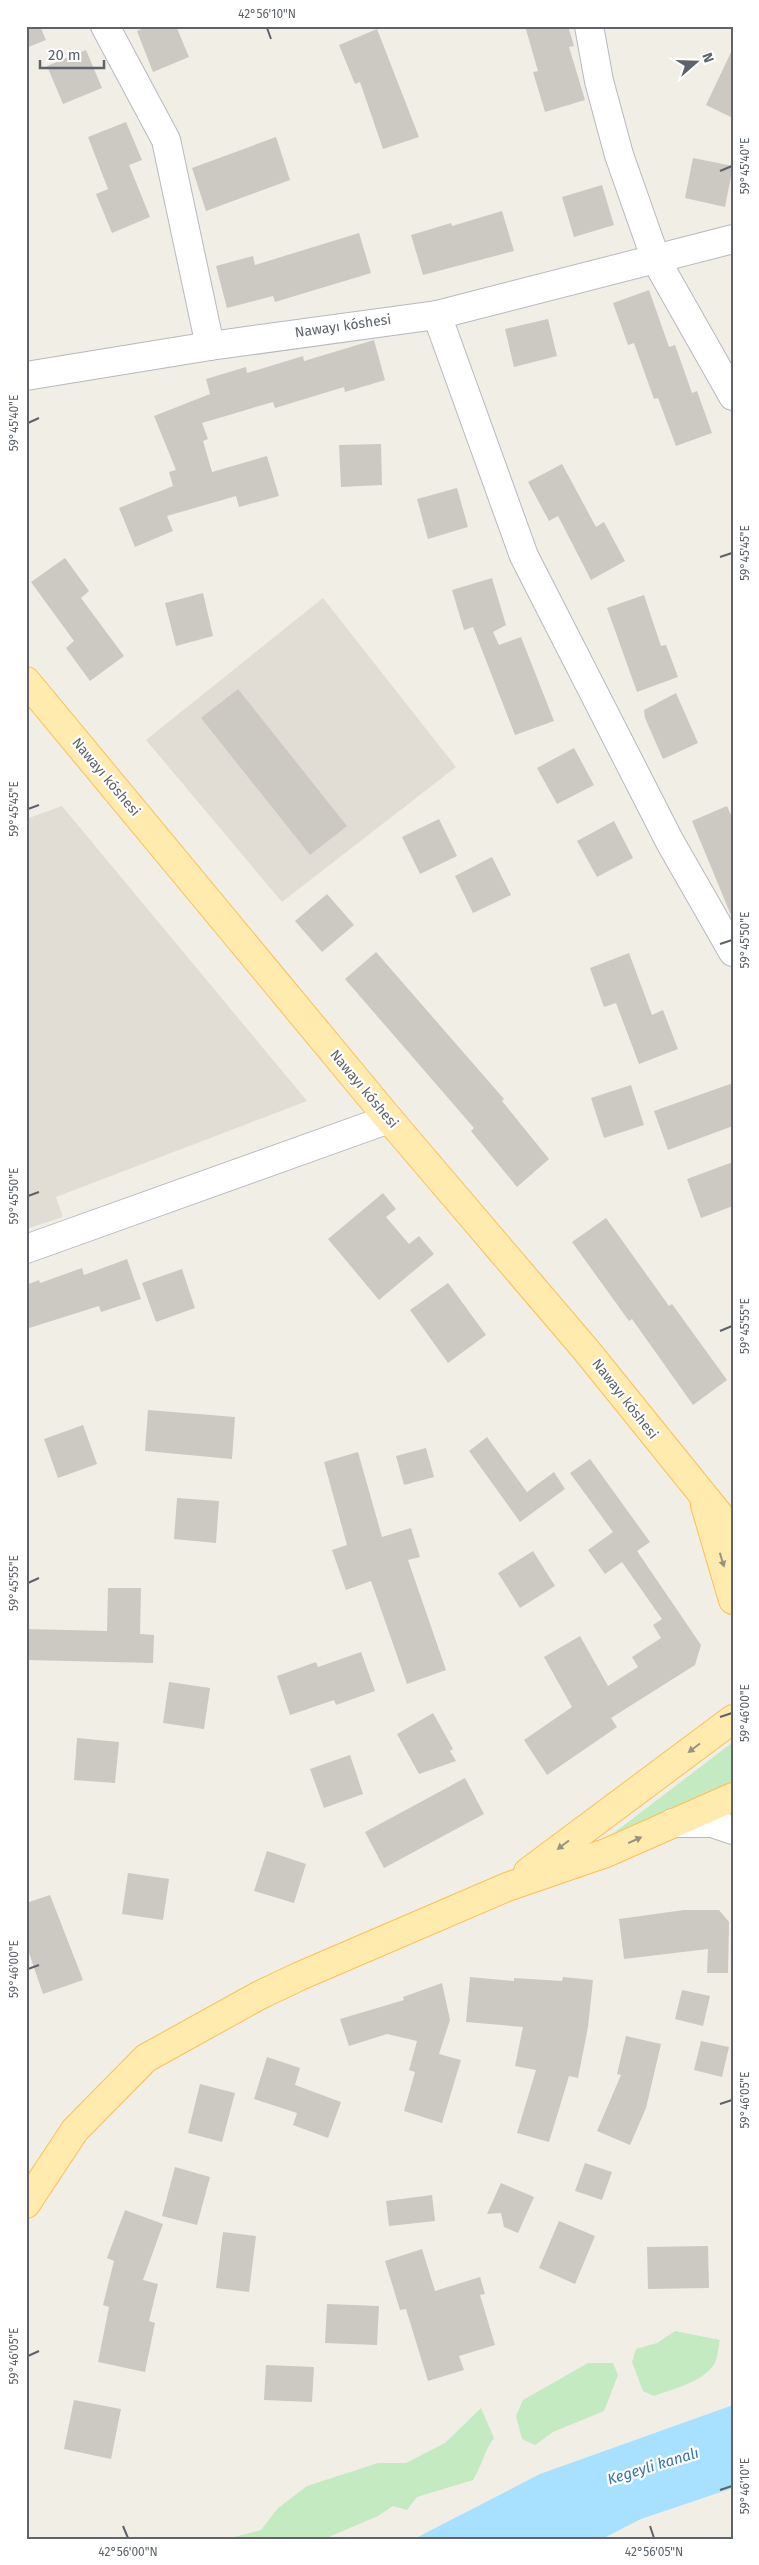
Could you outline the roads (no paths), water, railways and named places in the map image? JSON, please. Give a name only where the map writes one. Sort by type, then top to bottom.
[{"type":"main road","name":"Nawayı kóshesi","points":[[26,681],[390,1119],[586,1350],[733,1532]]},
{"type":"main road","points":[[702,1496],[733,1600]]},
{"type":"main road","points":[[507,1887],[733,1719]]},
{"type":"main road","points":[[26,2204],[76,2130],[146,2058],[260,1995],[507,1887],[606,1853],[733,1797]]},
{"type":"street","points":[[105,26],[166,140],[210,346]]},
{"type":"street","points":[[589,26],[599,81],[619,155],[656,260],[733,396]]},
{"type":"street","name":"Nawayı kóshesi","points":[[26,376],[210,346],[437,315],[733,239]]},
{"type":"street","points":[[437,315],[524,556],[670,842],[733,952]]},
{"type":"street","points":[[26,1249],[390,1119]]},
{"type":"street","points":[[673,1823],[712,1823],[733,1830]]},
{"type":"water","name":"Kegeyli kanalı","points":[[733,2405],[733,2488],[641,2519],[602,2539],[414,2539],[540,2474]]}]
